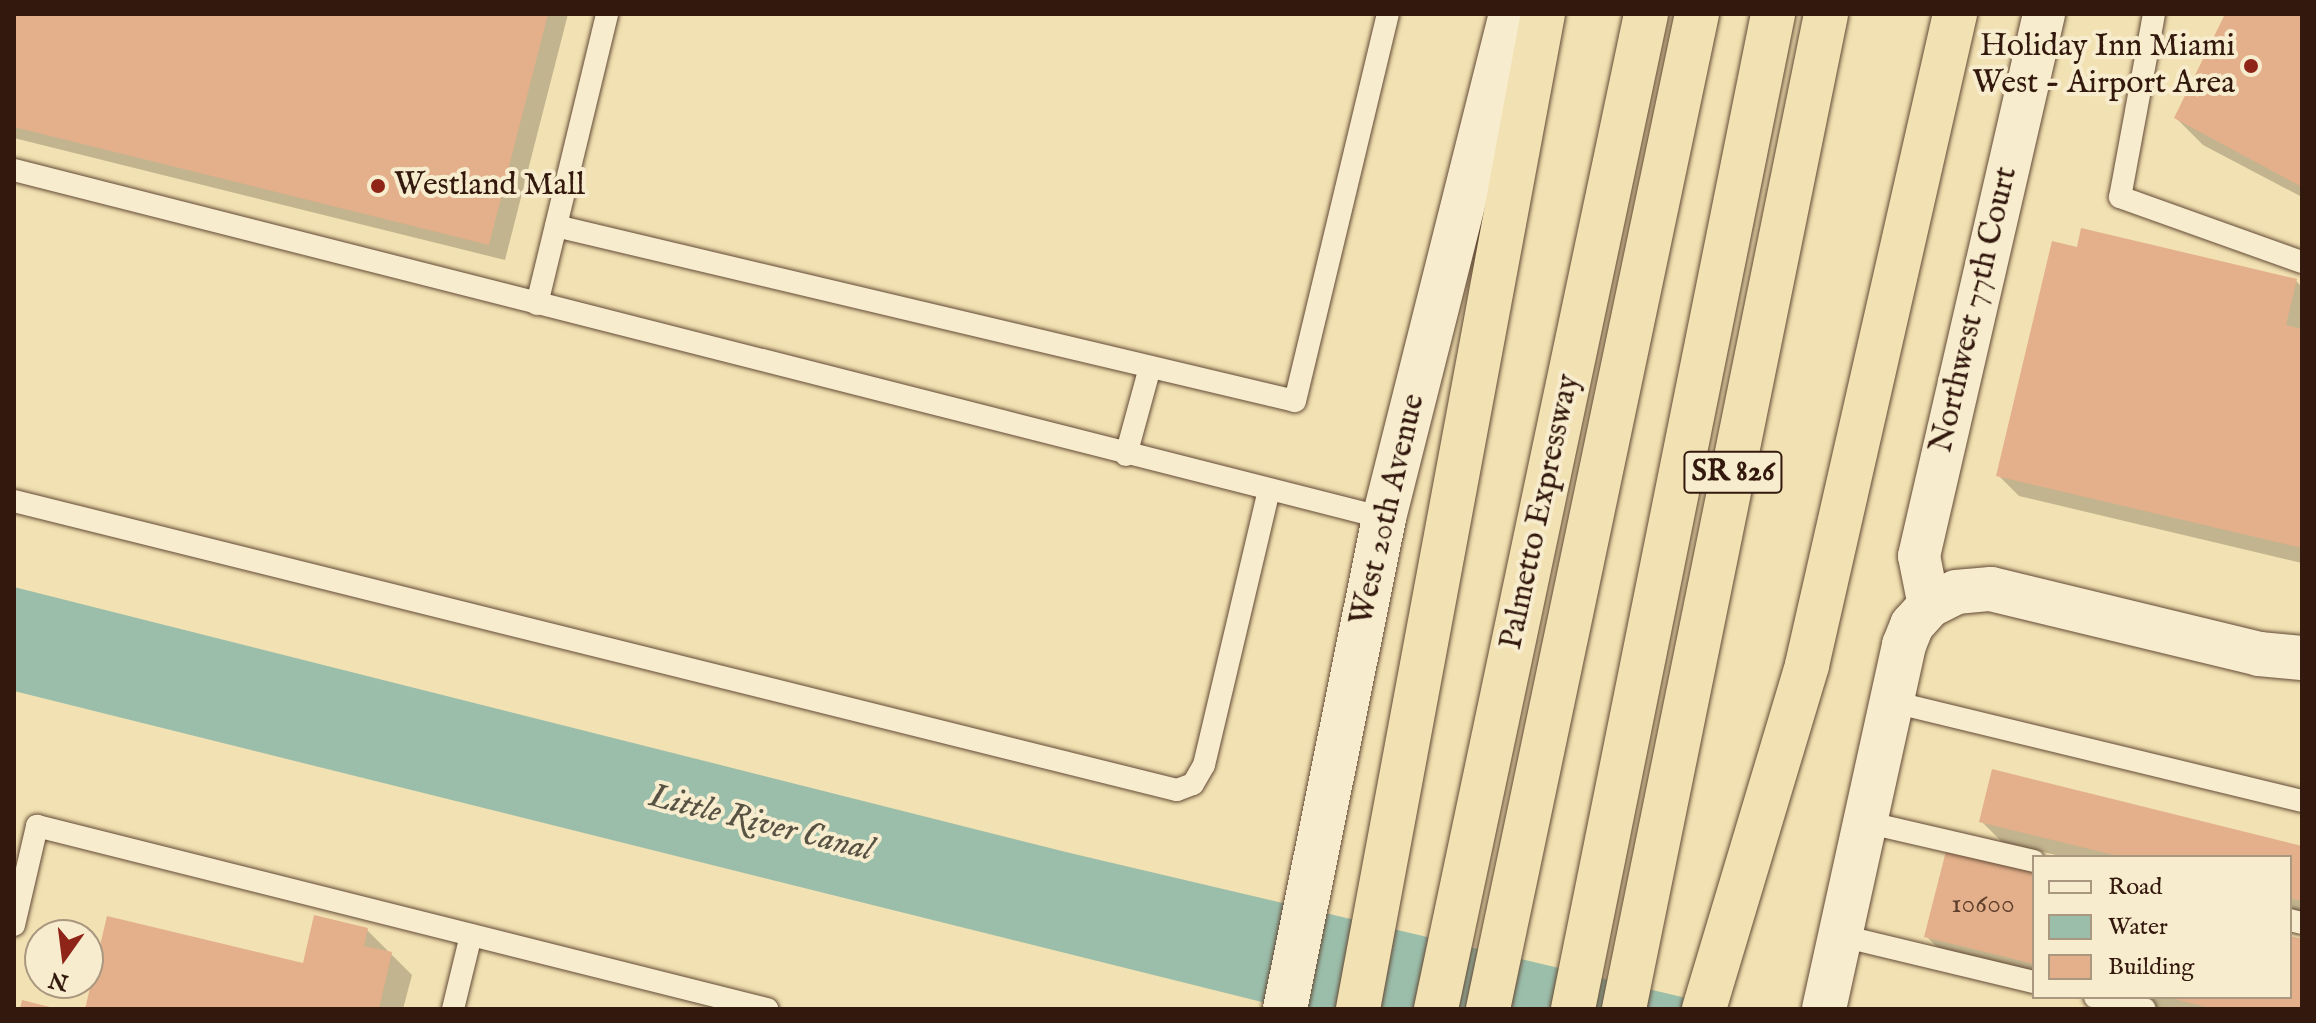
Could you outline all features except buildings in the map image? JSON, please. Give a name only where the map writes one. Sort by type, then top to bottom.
[{"type":"highway","points":[[1358,1009],[1386,872],[1543,14]]},
{"type":"highway","name":"Palmetto Expressway","points":[[1436,1009],[1646,14]]},
{"type":"highway","points":[[1488,1009],[1697,14]]},
{"type":"highway","points":[[1573,1009],[1773,14]]},
{"type":"highway","name":"SR 826","points":[[1624,1009],[1826,14]]},
{"type":"highway","points":[[1704,1009],[1807,665],[1955,14]]},
{"type":"street","name":"West 20th Avenue","points":[[1285,1009],[1384,518],[1511,14]]},
{"type":"street","name":"Northwest 77th Court","points":[[1929,606],[1919,556],[2044,14]]},
{"type":"street","points":[[1824,1009],[1838,935],[1908,633],[1929,606],[1956,592],[1991,589],[2259,654],[2302,658]]},
{"type":"lane","points":[[537,304],[607,14]]},
{"type":"lane","points":[[556,226],[1295,401],[1388,14]]},
{"type":"lane","points":[[2154,14],[2120,197],[2302,262]]},
{"type":"lane","points":[[14,170],[1126,455],[1384,518]]},
{"type":"lane","points":[[1126,455],[1150,367]]},
{"type":"lane","points":[[14,501],[1177,790],[1193,784],[1204,765],[1269,490]]},
{"type":"lane","points":[[1893,702],[2302,801]]},
{"type":"lane","points":[[1865,822],[2032,861]]},
{"type":"lane","points":[[14,925],[37,826],[767,1009]]},
{"type":"lane","points":[[453,1009],[471,935]]},
{"type":"lane","points":[[1838,935],[2032,982]]},
{"type":"lane","points":[[2103,999],[2145,1009]]},
{"type":"water","name":"Little River Canal","points":[[14,587],[1070,853],[1733,1009],[1290,1009],[14,691]]},
{"type":"place","name":"Holiday Inn Miami West - Airport Area","points":[[2251,66]]},
{"type":"place","name":"Westland Mall","points":[[378,186]]}]
